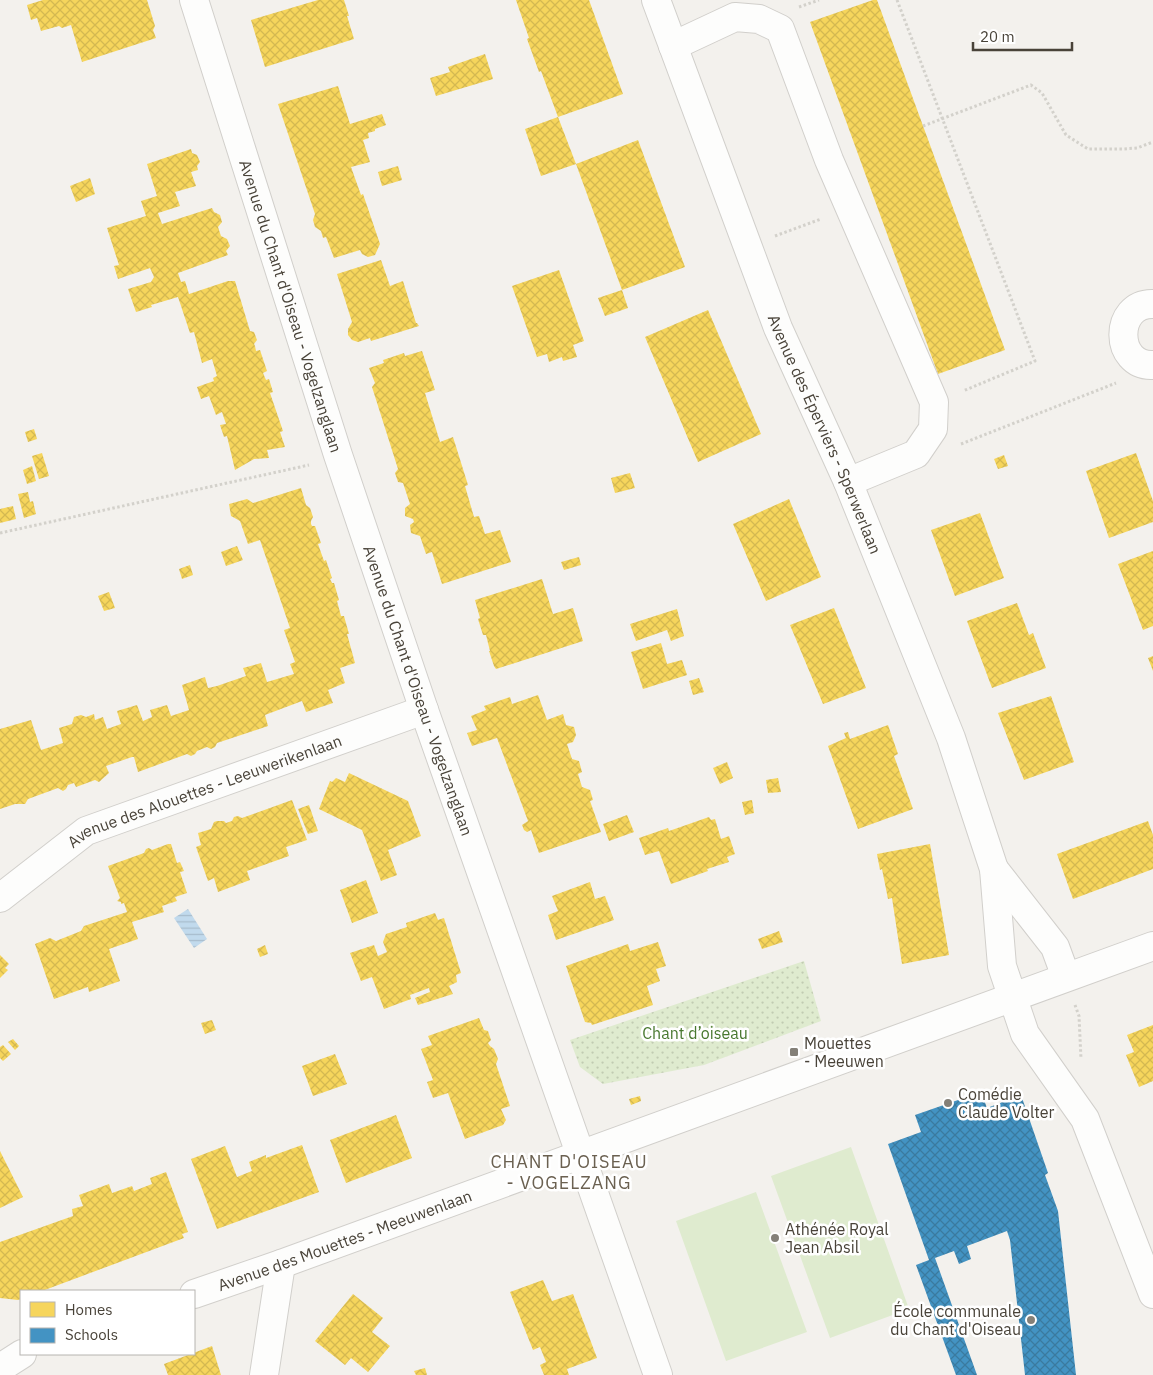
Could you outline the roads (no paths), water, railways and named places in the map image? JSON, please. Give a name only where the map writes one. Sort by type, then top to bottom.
[{"type":"street","name":"Avenue du Chant d'Oiseau - Vogelzanglaan","points":[[194,0],[338,455],[424,710],[658,1375]]},
{"type":"street","name":"Avenue des Éperviers - Sperwerlaan","points":[[656,0],[778,328],[848,482],[951,738],[994,869],[1002,966],[1024,1034],[1085,1119],[1153,1294]]},
{"type":"street","points":[[673,46],[735,17],[759,19],[780,29],[829,160],[934,402],[933,429],[916,454],[848,482]]},
{"type":"street","points":[[1153,304],[1142,306],[1133,311],[1126,319],[1123,327],[1123,338],[1127,351],[1137,361],[1153,365]]},
{"type":"street","name":"Avenue des Alouettes - Leeuwerikenlaan","points":[[0,898],[86,831],[424,710]]},
{"type":"street","name":"Avenue des Éperviers - Sperwerlaan","points":[[994,869],[1055,948],[1066,977]]},
{"type":"street","name":"Avenue des Mouettes - Meeuwenlaan","points":[[195,1294],[1153,946]]},
{"type":"street","points":[[264,1375],[281,1264]]},
{"type":"street","points":[[0,1343],[20,1350]]},
{"type":"street","points":[[0,1368],[20,1355]]},
{"type":"water","points":[[188,909],[207,939],[194,948],[174,918]]},
{"type":"place","name":"Mouettes - Meeuwen","points":[[794,1052]]},
{"type":"place","name":"Comédie Claude Volter","points":[[948,1103]]},
{"type":"place","name":"Athénée Royal Jean Absil","points":[[775,1238]]},
{"type":"place","name":"École communale du Chant d'Oiseau","points":[[1031,1320]]},
{"type":"district","name":"CHANT D'OISEAU - VOGELZANG","points":[[569,1171]]},
{"type":"park label","name":"Chant d’oiseau","points":[[695,1033]]}]
